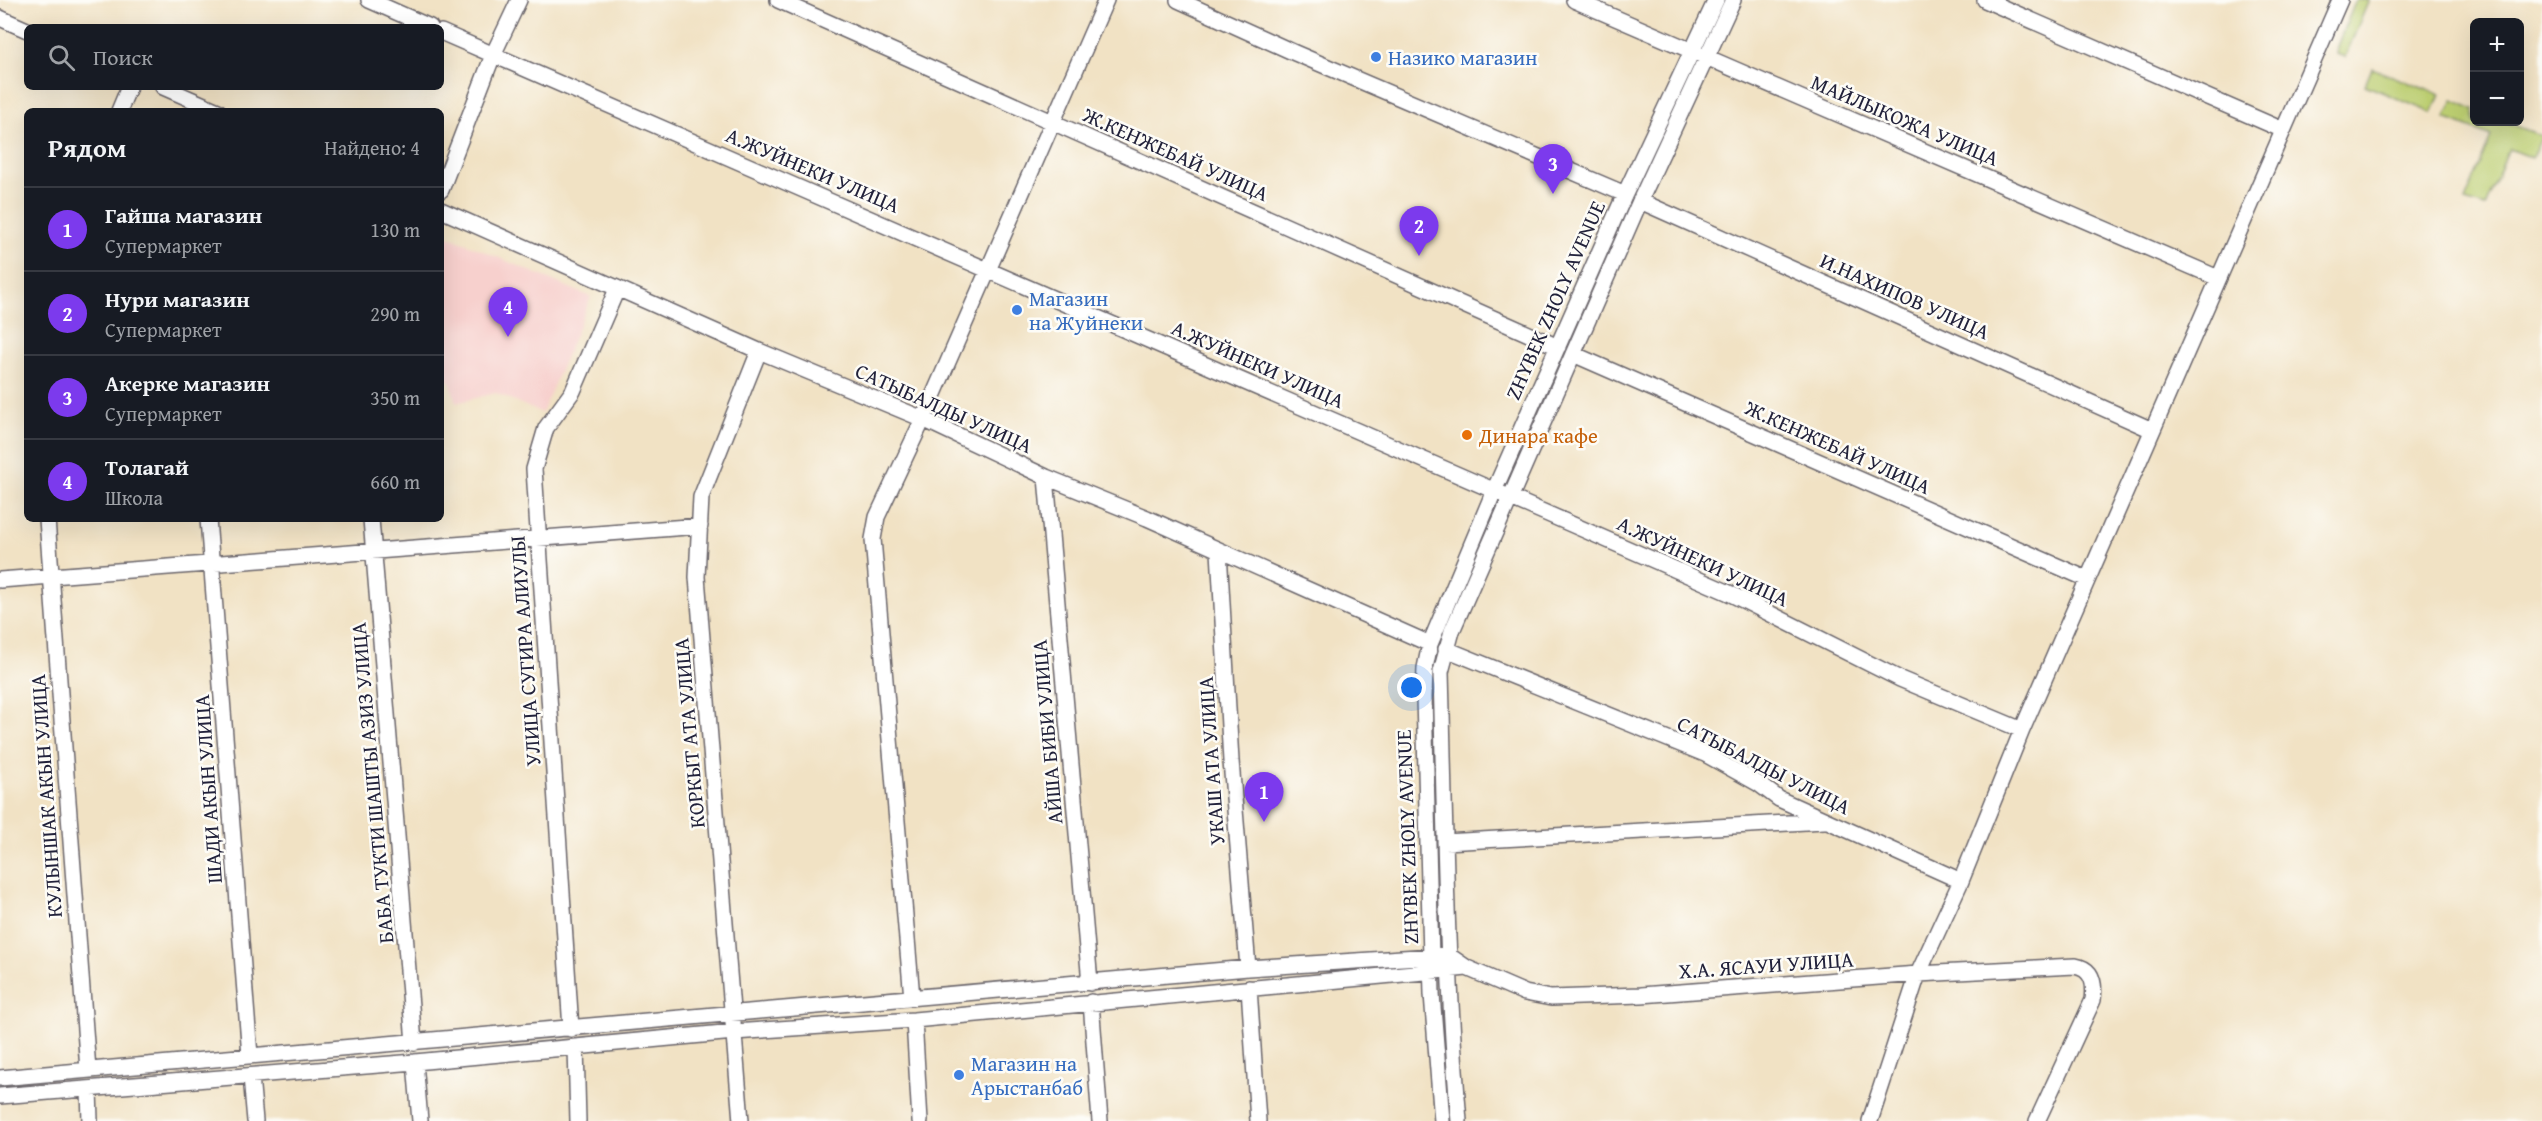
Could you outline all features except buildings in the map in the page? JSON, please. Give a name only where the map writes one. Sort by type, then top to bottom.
[{"type":"street","points":[[369,0],[423,24]]},
{"type":"street","points":[[444,182],[493,55],[519,0]]},
{"type":"street","name":"Ж.КЕНЖЕБАЙ УЛИЦА","points":[[778,0],[1558,347]]},
{"type":"street","points":[[912,998],[873,539],[877,517],[923,418],[1106,0]]},
{"type":"street","points":[[1178,0],[1295,53],[1625,194]]},
{"type":"street","name":"МАЙЛЫКОЖА УЛИЦА","points":[[1574,0],[2218,278]]},
{"type":"street","name":"ZHYBEK ZHOLY AVENUE","points":[[1459,1121],[1448,962],[1442,672],[1446,649],[1640,201],[1700,54],[1716,0]]},
{"type":"street","name":"ZHYBEK ZHOLY AVENUE","points":[[1442,1121],[1432,962],[1424,697],[1425,668],[1430,644],[1494,491],[1625,194],[1700,54],[1733,0]]},
{"type":"street","points":[[1984,0],[2283,130]]},
{"type":"street","points":[[1869,1121],[1918,974],[1961,881],[2022,730],[2340,0]]},
{"type":"street","points":[[0,18],[24,29]]},
{"type":"street","name":"А.ЖУЙНЕКИ УЛИЦА","points":[[444,33],[1727,592],[1900,680],[2022,730]]},
{"type":"street","points":[[120,108],[128,90]]},
{"type":"street","points":[[170,90],[211,108]]},
{"type":"street","name":"И.НАХИПОВ УЛИЦА","points":[[1640,201],[2152,430]]},
{"type":"street","name":"САТЫБАЛДЫ УЛИЦА","points":[[444,211],[617,290],[923,418],[1046,477],[1147,518],[1430,644]]},
{"type":"street","name":"УЛИЦА СУГИРА АЛИУЛЫ","points":[[571,1029],[534,469],[546,428],[573,391],[617,290]]},
{"type":"street","name":"КОРКЫТ АТА УЛИЦА","points":[[741,1121],[697,577],[701,497],[759,351]]},
{"type":"street","name":"Ж.КЕНЖЕБАЙ УЛИЦА","points":[[1573,354],[2087,579]]},
{"type":"street","name":"АЙША БИБИ УЛИЦА","points":[[1046,477],[1090,983]]},
{"type":"street","name":"КУЛЫНШАК АКЫН УЛИЦА","points":[[46,522],[88,1070]]},
{"type":"street","name":"ШАДИ АКЫН УЛИЦА","points":[[208,522],[250,1056]]},
{"type":"street","name":"БАБА ТУКТИ ШАШТЫ АЗИЗ УЛИЦА","points":[[371,522],[414,1043]]},
{"type":"street","points":[[0,580],[700,526]]},
{"type":"street","name":"УКАШ АТА УЛИЦА","points":[[1218,551],[1231,761],[1248,968]]},
{"type":"street","name":"САТЫБАЛДЫ УЛИЦА","points":[[1446,649],[1705,754],[1759,784],[1779,800],[1961,881]]},
{"type":"street","points":[[1445,842],[1827,821]]},
{"type":"street","points":[[0,1078],[1248,968],[1432,962]]},
{"type":"street","points":[[0,1096],[415,1062],[734,1032],[914,1020],[1249,988],[1432,962]]},
{"type":"street","name":"Х.А. ЯСАУИ УЛИЦА","points":[[1432,962],[1448,962],[1525,993],[1551,998],[1641,995],[1918,974],[2075,966],[2087,970],[2091,975],[2094,989],[2093,1000],[2037,1121]]},
{"type":"street","points":[[1249,988],[1258,1121]]},
{"type":"street","points":[[1091,1002],[1100,1121]]},
{"type":"street","points":[[914,1020],[920,1121]]},
{"type":"street","points":[[576,1047],[578,1121]]},
{"type":"street","points":[[415,1062],[420,1121]]},
{"type":"street","points":[[251,1076],[255,1121]]},
{"type":"street","points":[[89,1089],[90,1121]]},
{"type":"shaded area","points":[[446,235],[591,297],[542,413],[496,393],[456,403],[450,381],[444,378],[444,240]]},
{"type":"green space","points":[[2356,0],[2369,0],[2345,57],[2336,54],[2337,46]]},
{"type":"green space","points":[[2372,68],[2440,95],[2432,113],[2365,85]]},
{"type":"green space","points":[[2453,100],[2470,107],[2470,126],[2516,126],[2542,136],[2532,158],[2509,149],[2485,207],[2465,201],[2491,136],[2445,118]]},
{"type":"place","name":"Назико магазин","points":[[1376,57]]},
{"type":"place","name":"Акерке магазин","points":[[1553,194]]},
{"type":"place","name":"Нури магазин","points":[[1419,256]]},
{"type":"place","name":"Магазин на Жуйнеки","points":[[1017,310]]},
{"type":"place","name":"Толагай","points":[[508,337]]},
{"type":"place","name":"Динара кафе","points":[[1467,435]]},
{"type":"place","name":"Гайша магазин","points":[[1264,822]]},
{"type":"place","name":"Магазин на Арыстанбаб","points":[[959,1075]]}]
